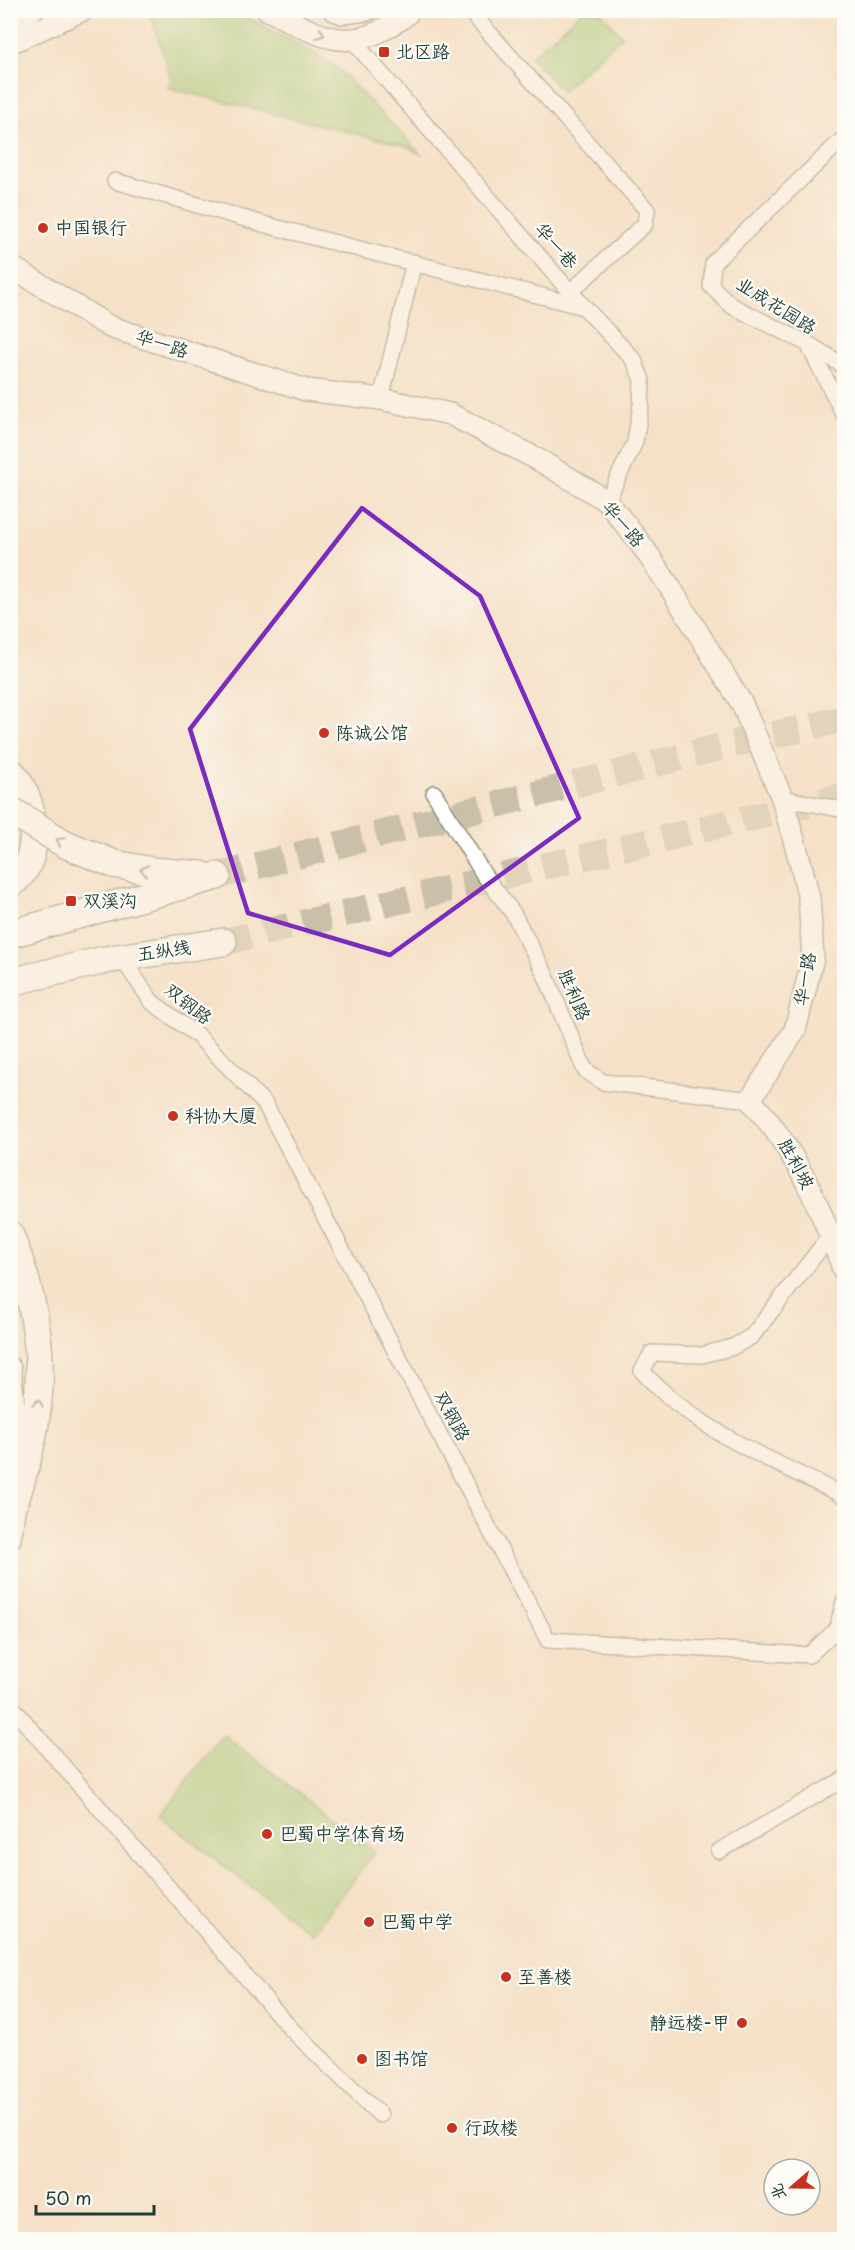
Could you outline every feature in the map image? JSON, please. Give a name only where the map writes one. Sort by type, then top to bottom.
[{"type":"highway","points":[[10,771],[30,805],[34,850],[19,879],[10,884]]},
{"type":"highway","points":[[10,810],[65,844],[114,864],[152,871],[217,876],[61,922],[10,934]]},
{"type":"highway","name":"五纵线","points":[[12,988],[62,970],[113,959],[223,942]]},
{"type":"highway","points":[[10,1235],[30,1294],[40,1366],[34,1431],[15,1501]]},
{"type":"street","points":[[10,20],[32,10]]},
{"type":"street","points":[[10,42],[82,10]]},
{"type":"street","points":[[268,10],[323,36],[354,42],[381,32],[410,10]]},
{"type":"street","points":[[333,10],[362,13],[367,10]]},
{"type":"street","points":[[469,10],[647,210],[645,224],[570,292]]},
{"type":"street","name":"华一巷","points":[[354,42],[584,308],[634,360],[642,380],[641,405],[635,442],[608,501]]},
{"type":"street","name":"业成花园路","points":[[844,138],[713,263],[711,286],[732,306],[808,344],[844,415]]},
{"type":"street","points":[[115,181],[270,226],[584,308]]},
{"type":"street","points":[[381,399],[414,262]]},
{"type":"street","name":"华一路","points":[[10,266],[110,327],[306,390],[381,399],[450,414],[539,460],[608,501],[649,555],[742,704],[782,798],[808,898],[813,958],[795,1030],[750,1100]]},
{"type":"street","points":[[808,344],[844,366]]},
{"type":"street","name":"胜利路","points":[[434,793],[484,875],[513,913],[545,974],[585,1070],[603,1082],[750,1100]]},
{"type":"street","points":[[782,798],[844,810]]},
{"type":"street","name":"双钢路","points":[[113,959],[152,1002],[198,1036],[265,1104],[548,1640],[809,1655],[837,1629],[844,1602]]},
{"type":"street","name":"胜利坡","points":[[750,1100],[774,1126],[807,1182],[844,1271]]},
{"type":"street","points":[[830,1236],[752,1336],[733,1347],[702,1355],[652,1353],[642,1371],[661,1392],[714,1430],[844,1496]]},
{"type":"street","points":[[10,1368],[16,1431],[15,1501],[10,1539]]},
{"type":"street","points":[[10,1706],[291,2029],[380,2115]]},
{"type":"street","points":[[719,1851],[844,1779]]},
{"type":"highlighted area","points":[[362,508],[480,596],[579,818],[390,955],[248,913],[190,729]]},
{"type":"green space","points":[[233,10],[316,54],[337,68],[422,155],[406,146],[168,88],[171,79],[150,13],[145,11]]},
{"type":"green space","points":[[582,11],[599,11],[622,36],[562,91],[531,57]]},
{"type":"green space","name":"巴蜀中学体育场","points":[[223,1734],[375,1852],[312,1934],[160,1816]]},
{"type":"tunnel","points":[[217,876],[724,746],[844,719]]},
{"type":"tunnel","points":[[223,942],[844,796]]},
{"type":"place","name":"北区路","points":[[384,52]]},
{"type":"place","name":"中国银行","points":[[43,228]]},
{"type":"place","name":"陈诚公馆","points":[[324,733]]},
{"type":"place","name":"双溪沟","points":[[71,901]]},
{"type":"place","name":"科协大厦","points":[[173,1116]]},
{"type":"place","name":"巴蜀中学体育场","points":[[267,1834]]},
{"type":"place","name":"巴蜀中学","points":[[369,1922]]},
{"type":"place","name":"至善楼","points":[[506,1977]]},
{"type":"place","name":"静远楼-甲","points":[[742,2023]]},
{"type":"place","name":"图书馆","points":[[362,2059]]},
{"type":"place","name":"行政楼","points":[[452,2128]]}]
